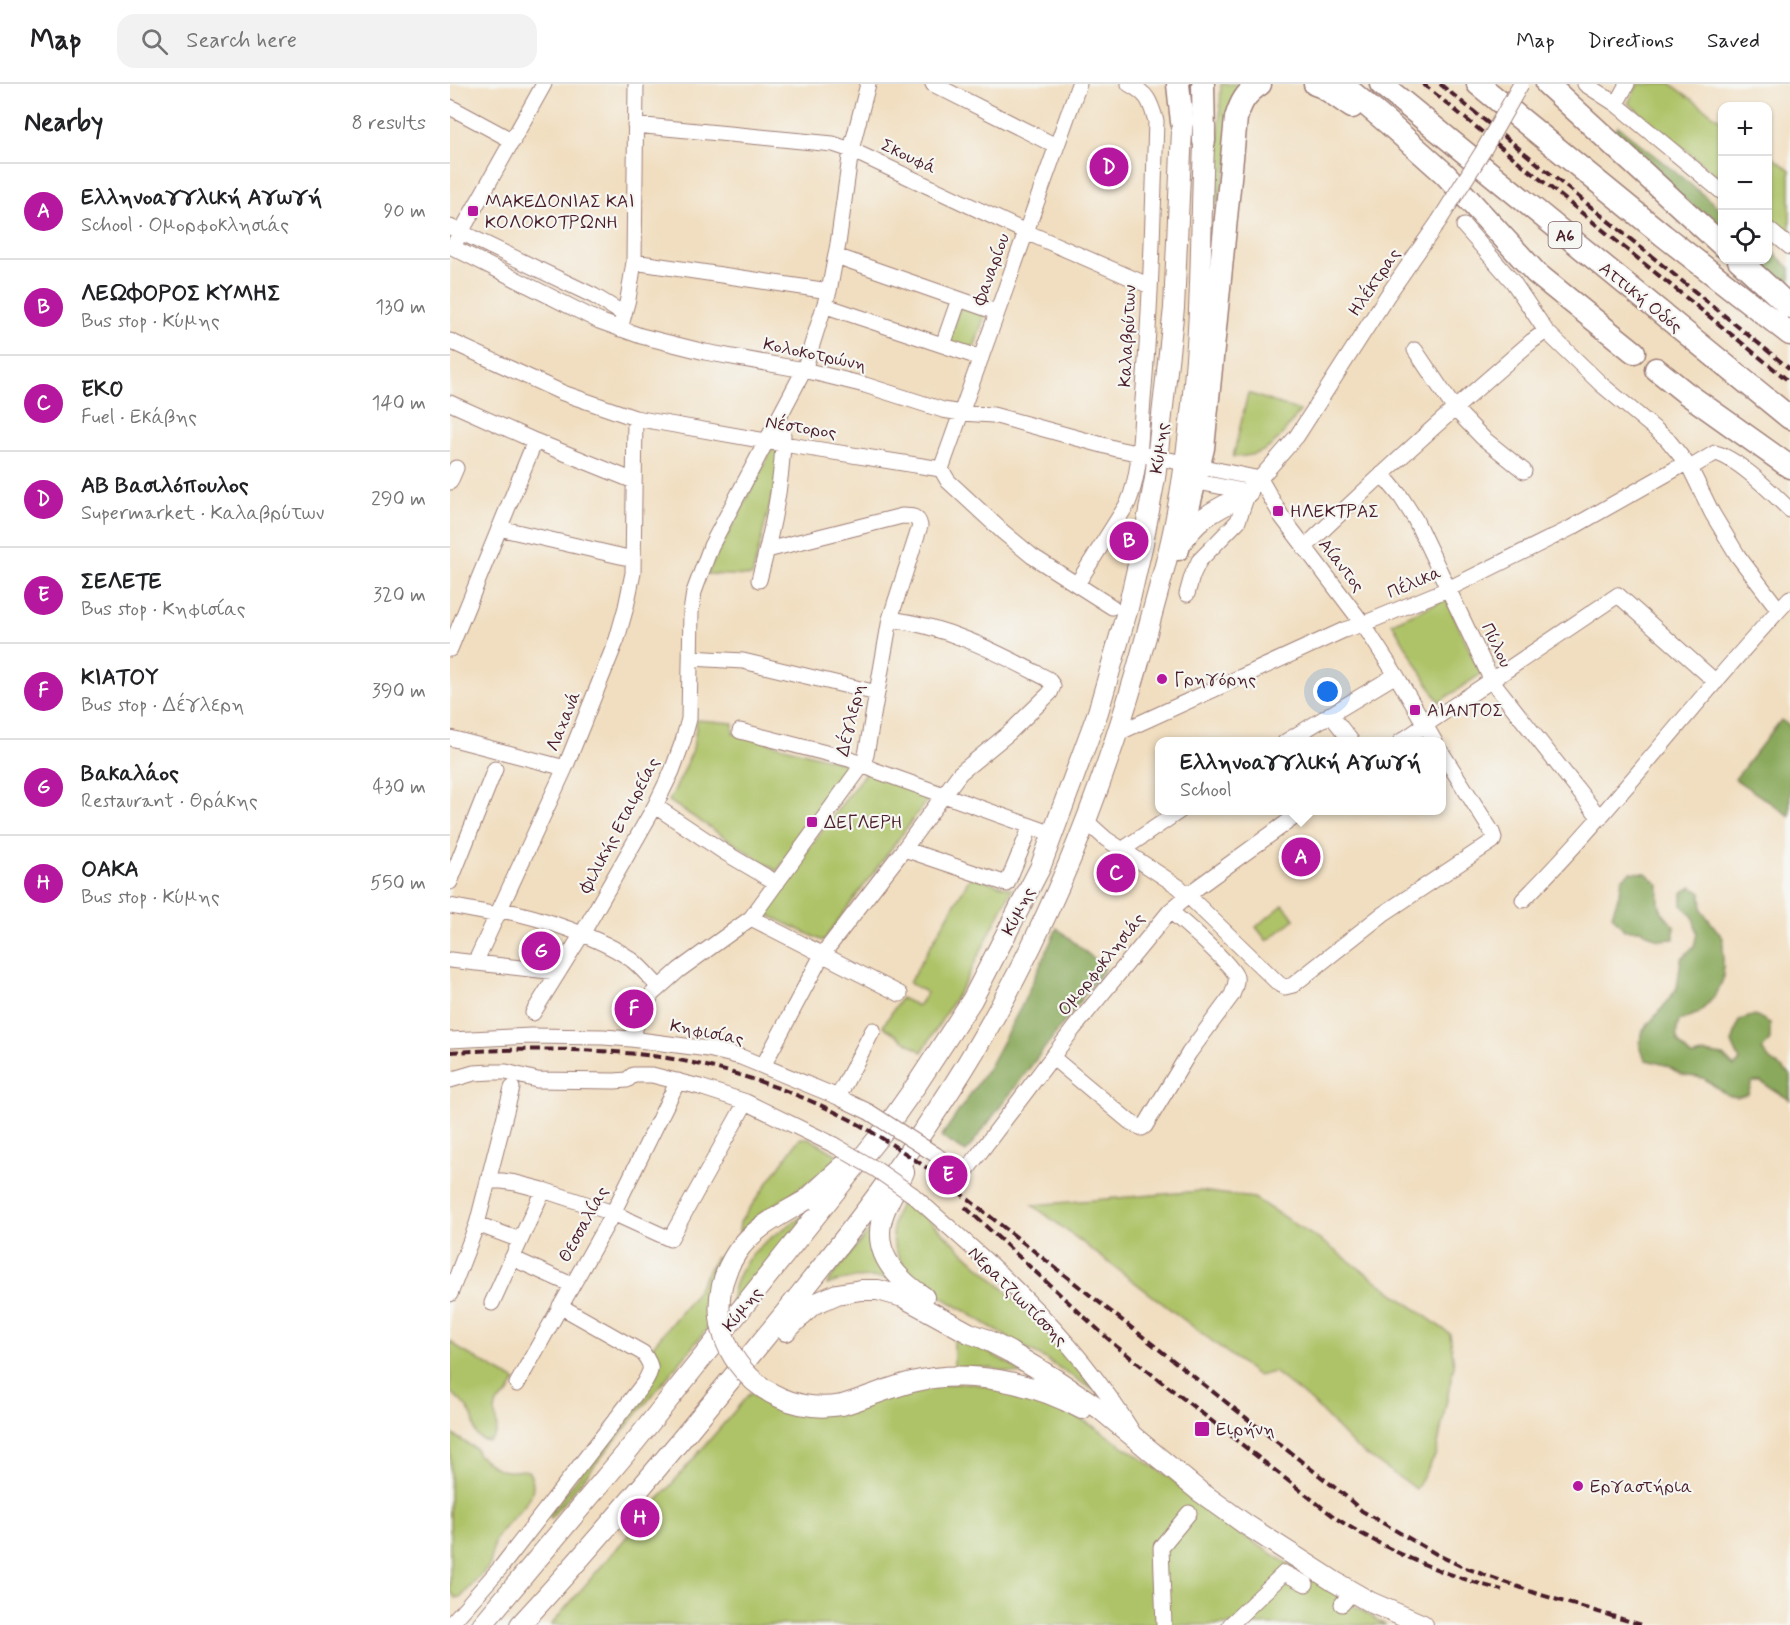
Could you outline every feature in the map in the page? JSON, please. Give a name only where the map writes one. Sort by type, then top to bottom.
[{"type":"highway","points":[[1178,84],[1182,122]]},
{"type":"highway","points":[[1204,141],[1205,84]]},
{"type":"highway","points":[[1178,549],[1190,472],[1203,448],[1236,118],[1241,102],[1251,89],[1260,84]]},
{"type":"highway","points":[[1315,84],[1411,145]]},
{"type":"highway","points":[[1342,84],[1445,174],[1536,273],[1634,352]]},
{"type":"highway","name":"Αττική Οδός","points":[[1381,84],[1790,418]]},
{"type":"highway","points":[[1478,84],[1663,236],[1790,334]]},
{"type":"highway","points":[[1547,84],[1718,241]]},
{"type":"highway","points":[[1743,264],[1790,307]]},
{"type":"highway","points":[[1656,369],[1790,467]]},
{"type":"main road","name":"Κύμης","points":[[482,1625],[626,1453],[886,1128],[972,1000],[1040,868],[1098,712],[1128,608],[1155,478],[1148,455],[1160,440],[1174,308],[1184,84]]},
{"type":"main road","name":"Κύμης","points":[[520,1625],[562,1580],[707,1409],[799,1296],[916,1142],[943,1103],[989,1026],[1059,889],[1086,821],[1131,693],[1176,517],[1190,472],[1192,398],[1198,329],[1204,141]]},
{"type":"main road","points":[[1159,590],[1178,549],[1198,522],[1254,486]]},
{"type":"main road","points":[[886,1128],[806,1200],[758,1229],[738,1250],[728,1267],[722,1285],[720,1318],[730,1351],[742,1370],[776,1397],[798,1404],[820,1407],[842,1404],[913,1382],[973,1377],[1015,1384],[1053,1395],[1124,1429]]},
{"type":"main road","points":[[916,1142],[898,1186],[884,1212],[881,1230],[882,1249],[891,1268],[902,1281],[973,1327],[983,1338]]},
{"type":"main road","points":[[707,1409],[751,1370],[805,1311],[821,1300],[837,1294],[869,1290],[896,1294],[969,1333],[983,1338]]},
{"type":"main road","name":"Νερατζιωτίσσης","points":[[983,1338],[1065,1385],[1100,1409],[1199,1491],[1347,1598],[1370,1602],[1423,1625]]},
{"type":"main road","name":"Κύμης","points":[[531,1625],[562,1580]]},
{"type":"main road","name":"Κύμης","points":[[467,1625],[484,1606],[511,1591]]},
{"type":"street","points":[[451,249],[455,230],[513,141],[544,84]]},
{"type":"street","points":[[620,329],[634,262],[636,84]]},
{"type":"street","name":"Φιλικής Εταιρείας","points":[[533,1012],[582,934],[655,806],[672,771],[689,719],[691,612],[694,592],[711,546],[804,370],[827,298],[836,256],[850,150],[868,84]]},
{"type":"street","points":[[933,84],[1056,146]]},
{"type":"street","name":"Φαναρίου","points":[[941,468],[1079,84]]},
{"type":"street","name":"Καλαβρύτων","points":[[1077,584],[1128,503],[1148,455],[1147,360],[1156,121],[1151,104],[1142,91],[1129,84]]},
{"type":"street","name":"Ηλέκτρας","points":[[1254,486],[1297,436],[1387,296],[1439,221],[1483,151],[1521,84]]},
{"type":"street","points":[[1586,84],[1616,105],[1718,189]]},
{"type":"street","points":[[1616,105],[1627,84]]},
{"type":"street","points":[[450,107],[513,141]]},
{"type":"street","name":"Σκουφά","points":[[635,125],[833,144],[1150,286]]},
{"type":"street","points":[[1464,226],[1513,282],[1546,331],[1602,385],[1666,439],[1688,465],[1712,513],[1738,556],[1779,610]]},
{"type":"street","points":[[455,230],[594,296],[624,314]]},
{"type":"street","points":[[1772,233],[1790,248]]},
{"type":"street","name":"Κολοκοτρώνη","points":[[451,249],[620,329],[705,352],[804,370],[865,385],[961,414],[993,415],[1148,455],[1190,472]]},
{"type":"street","points":[[836,256],[996,312]]},
{"type":"street","points":[[634,262],[827,298],[981,358]]},
{"type":"street","points":[[943,345],[959,299]]},
{"type":"street","points":[[1304,548],[1454,408],[1546,331]]},
{"type":"street","name":"Νέστορος","points":[[450,341],[522,376],[635,418],[941,468]]},
{"type":"street","points":[[1415,350],[1454,408],[1490,444],[1524,471]]},
{"type":"street","points":[[450,404],[634,481]]},
{"type":"street","name":"Φιλικής Εταιρείας","points":[[759,580],[777,497],[783,444],[783,410]]},
{"type":"street","name":"Λαχανά","points":[[475,963],[565,768],[617,639],[633,573],[635,418]]},
{"type":"street","points":[[450,649],[535,441]]},
{"type":"street","name":"Πέλικα","points":[[1116,734],[1344,630],[1448,589],[1715,453],[1734,462],[1790,510]]},
{"type":"street","points":[[941,468],[948,481],[1032,556],[1112,607]]},
{"type":"street","points":[[1187,594],[1195,568],[1203,556],[1238,521],[1254,486],[1190,472]]},
{"type":"street","name":"Πύλου","points":[[1382,474],[1415,519],[1492,681],[1600,818]]},
{"type":"street","name":"Αίαντος","points":[[1254,486],[1282,517],[1363,624],[1432,737]]},
{"type":"street","name":"Δέγλερη","points":[[631,1039],[642,1011],[652,994],[751,918],[863,764],[890,619],[920,526],[919,520],[915,517],[902,516],[767,550]]},
{"type":"street","points":[[499,528],[633,559]]},
{"type":"street","points":[[1406,737],[1618,595],[1716,682]]},
{"type":"street","points":[[1523,900],[1600,818],[1790,598]]},
{"type":"street","points":[[763,1066],[822,955],[960,773],[1009,733],[1050,693],[1053,686],[1048,679],[974,641],[910,621],[890,619]]},
{"type":"street","points":[[691,658],[743,661],[877,693]]},
{"type":"street","points":[[1292,737],[1395,675]]},
{"type":"street","points":[[1330,714],[1349,737]]},
{"type":"street","points":[[740,731],[849,759],[1053,834]]},
{"type":"street","points":[[450,738],[565,768]]},
{"type":"street","points":[[1086,821],[1106,839],[1163,876],[1188,896],[1272,978],[1285,987],[1293,985],[1383,914],[1493,841],[1492,832],[1446,759]]},
{"type":"street","points":[[450,882],[495,769]]},
{"type":"street","points":[[655,806],[723,852],[777,883]]},
{"type":"street","points":[[1122,850],[1174,815]]},
{"type":"street","name":"Ομορφοκλησιάς","points":[[963,1175],[1052,1057],[1170,911],[1297,815]]},
{"type":"street","points":[[904,849],[1007,884],[1031,826]]},
{"type":"street","points":[[450,906],[516,912],[582,934],[631,959],[659,987]]},
{"type":"street","points":[[1052,1057],[1130,1122],[1138,1127],[1145,1126],[1190,1053],[1236,986],[1236,979],[1230,968],[1170,911]]},
{"type":"street","points":[[751,918],[900,994]]},
{"type":"street","points":[[450,960],[557,972]]},
{"type":"street","points":[[838,1097],[873,1030]]},
{"type":"street","name":"Κηφισίας","points":[[450,1040],[531,1036],[631,1039],[708,1049],[741,1057],[869,1112],[963,1175]]},
{"type":"street","points":[[450,1080],[474,1073],[492,1072],[506,1072],[537,1080],[615,1081],[627,1080],[633,1075],[652,1075],[746,1102],[670,1239],[613,1213],[543,1190],[516,1183],[488,1181]]},
{"type":"street","name":"Θεσσαλίας","points":[[517,1384],[613,1213],[678,1081]]},
{"type":"street","points":[[450,1294],[477,1224],[512,1088]]},
{"type":"street","name":"Νερατζιωτίσσης","points":[[746,1102],[834,1145],[877,1170],[913,1195],[1022,1294],[1069,1346],[1120,1411],[1139,1442]]},
{"type":"street","points":[[492,1303],[543,1190]]},
{"type":"street","points":[[477,1224],[520,1240]]},
{"type":"street","points":[[512,1258],[572,1285]]},
{"type":"street","points":[[450,1625],[501,1567],[644,1383],[650,1372],[651,1364],[643,1353],[560,1306]]},
{"type":"street","points":[[1164,1625],[1161,1547],[1189,1513]]},
{"type":"street","points":[[1230,1625],[1284,1573],[1306,1584]]},
{"type":"green space","points":[[1221,84],[1248,84],[1216,210]]},
{"type":"green space","points":[[1638,84],[1671,84],[1718,118],[1718,177],[1628,103]]},
{"type":"green space","points":[[1618,126],[1718,207],[1718,229],[1610,136]]},
{"type":"green space","points":[[1772,157],[1790,170],[1790,235],[1772,220]]},
{"type":"green space","points":[[1772,252],[1790,268],[1790,294],[1756,264],[1772,264]]},
{"type":"green space","points":[[960,307],[985,315],[973,351],[948,343]]},
{"type":"green space","points":[[1248,393],[1300,411],[1280,438],[1266,449],[1246,456],[1233,457]]},
{"type":"green space","points":[[774,446],[784,449],[752,576],[707,574]]},
{"type":"green space","points":[[1446,599],[1481,674],[1439,702],[1392,623]]},
{"type":"green space","points":[[697,720],[733,723],[733,733],[854,766],[777,871],[669,801],[693,749]]},
{"type":"green space","points":[[1781,720],[1790,726],[1790,816],[1735,779]]},
{"type":"green space","points":[[868,769],[934,791],[823,941],[762,912]]},
{"type":"green space","points":[[1630,872],[1646,873],[1659,885],[1660,908],[1674,926],[1674,939],[1659,940],[1641,930],[1624,930],[1612,915],[1622,879]]},
{"type":"green space","points":[[971,876],[1012,889],[965,982],[922,1052],[883,1026],[901,998],[918,1006],[927,993],[909,983]]},
{"type":"green space","points":[[1692,887],[1701,893],[1702,911],[1723,938],[1723,979],[1716,995],[1699,1013],[1679,1021],[1678,1041],[1692,1057],[1705,1053],[1723,1056],[1734,1067],[1740,1061],[1732,1043],[1739,1020],[1755,1015],[1770,1023],[1770,1040],[1762,1050],[1770,1060],[1790,1074],[1790,1100],[1761,1082],[1752,1082],[1748,1094],[1737,1097],[1727,1095],[1703,1078],[1682,1075],[1666,1065],[1646,1060],[1640,1049],[1641,1033],[1677,988],[1681,959],[1694,946],[1697,934],[1693,917],[1682,905],[1682,893]]},
{"type":"green space","points":[[1283,905],[1295,919],[1267,941],[1256,927]]},
{"type":"green space","points":[[1057,928],[1105,968],[966,1152],[941,1137],[989,1067],[1022,1005]]},
{"type":"green space","points":[[801,1138],[809,1138],[839,1156],[818,1176],[765,1211],[740,1233],[740,1222]]},
{"type":"green space","points":[[1200,1191],[1254,1198],[1323,1242],[1450,1334],[1454,1365],[1436,1454],[1416,1489],[1356,1448],[1313,1403],[1274,1372],[1258,1376],[1033,1205]]},
{"type":"green space","points":[[904,1197],[1058,1341],[1095,1391],[914,1280],[900,1260],[893,1240],[894,1219]]},
{"type":"green space","points":[[809,1212],[731,1306],[739,1274],[747,1261],[768,1240]]},
{"type":"green space","points":[[872,1227],[887,1278],[856,1278],[827,1285],[827,1283]]},
{"type":"green space","points":[[716,1257],[721,1259],[712,1288],[712,1323],[551,1518],[549,1515],[657,1374],[660,1360],[651,1348],[693,1297]]},
{"type":"green space","points":[[954,1333],[1011,1365],[1024,1375],[990,1368],[954,1367]]},
{"type":"green space","points":[[450,1341],[461,1350],[516,1381],[508,1394],[497,1404],[495,1414],[497,1428],[494,1437],[489,1441],[476,1434],[471,1414],[450,1392]]},
{"type":"green space","points":[[968,1383],[1016,1391],[1059,1406],[1169,1477],[1239,1533],[1385,1625],[551,1625],[750,1393],[787,1411],[828,1413],[926,1386]]},
{"type":"green space","points":[[450,1433],[476,1449],[477,1454],[495,1467],[504,1471],[528,1471],[533,1481],[528,1500],[494,1543],[489,1566],[462,1596],[456,1598],[450,1591]]},
{"type":"railway","points":[[1423,84],[1790,382]]},
{"type":"railway","points":[[1440,84],[1790,369]]},
{"type":"railway","points":[[450,1052],[582,1050],[660,1057],[733,1073],[829,1109],[873,1133],[936,1174],[1362,1511],[1463,1567],[1538,1594],[1642,1625]]},
{"type":"railway","points":[[965,1207],[1116,1346],[1337,1519],[1376,1542],[1416,1561],[1502,1590]]},
{"type":"place","name":"ΑΒ Βασιλόπουλος","points":[[1109,167]]},
{"type":"place","name":"ΜΑΚΕΔΟΝΙΑΣ ΚΑΙ ΚΟΛΟΚΟΤΡΩΝΗ","points":[[473,211]]},
{"type":"place","name":"ΗΛΕΚΤΡΑΣ","points":[[1278,511]]},
{"type":"place","name":"ΛΕΩΦΟΡΟΣ ΚΥΜΗΣ","points":[[1129,541]]},
{"type":"place","name":"Γρηγόρης","points":[[1162,679]]},
{"type":"place","name":"ΑΙΑΝΤΟΣ","points":[[1415,710]]},
{"type":"place","name":"ΔΕΓΛΕΡΗ","points":[[812,822]]},
{"type":"place","name":"Ελληνοαγγλική Αγωγή","points":[[1301,857]]},
{"type":"place","name":"EKO","points":[[1116,873]]},
{"type":"place","name":"Βακαλάος","points":[[541,951]]},
{"type":"place","name":"ΚΙΑΤΟΥ","points":[[634,1009]]},
{"type":"place","name":"ΣΕΛΕΤΕ","points":[[948,1175]]},
{"type":"place","name":"Ειρήνη","points":[[1202,1429]]},
{"type":"place","name":"Εργαστήρια","points":[[1578,1486]]},
{"type":"place","name":"ΟΑΚΑ","points":[[640,1518]]}]
